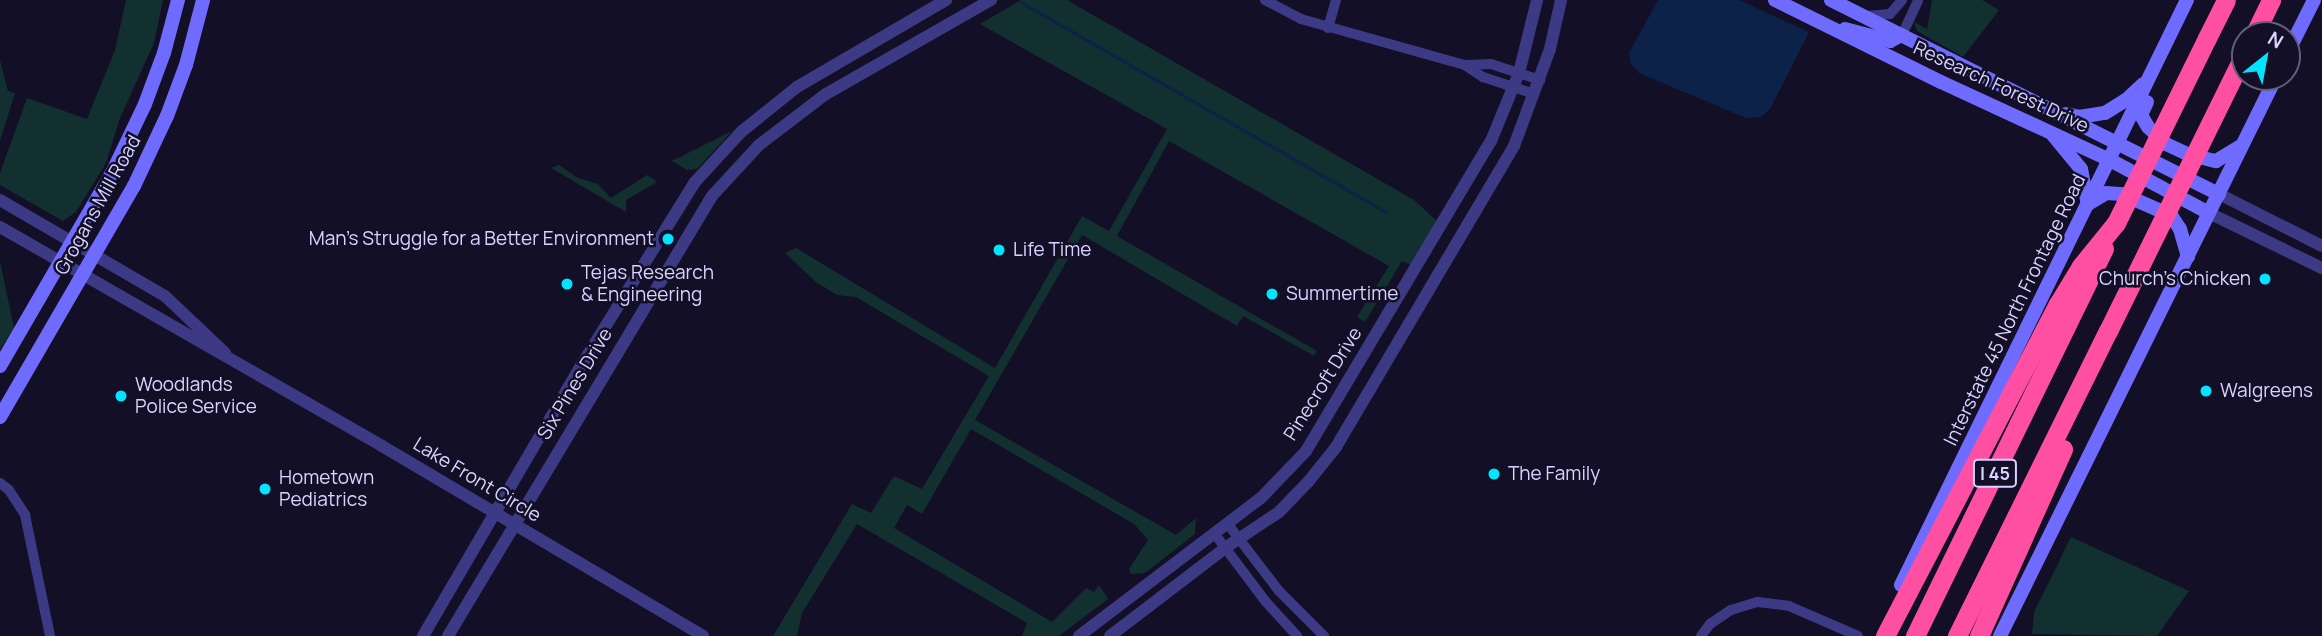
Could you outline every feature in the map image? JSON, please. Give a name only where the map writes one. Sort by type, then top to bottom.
[{"type":"highway","points":[[1885,636],[2066,307],[2081,266],[2116,223],[2225,0]]},
{"type":"highway","points":[[2261,21],[2271,0]]},
{"type":"highway","name":"I 45","points":[[1957,636],[2231,81]]},
{"type":"highway","name":"I 45","points":[[1915,636],[2066,307]]},
{"type":"highway","points":[[1979,636],[2068,439],[2083,380]]},
{"type":"main road","name":"Grogans Mill Road","points":[[0,366],[112,173],[164,53],[178,0]]},
{"type":"main road","name":"Grogans Mill Road","points":[[0,417],[134,186],[161,129],[186,65],[203,0]]},
{"type":"main road","name":"Research Forest Drive","points":[[1775,0],[2110,160],[2209,213]]},
{"type":"main road","name":"Research Forest Drive","points":[[1831,0],[2219,194]]},
{"type":"main road","name":"Interstate 45 North Frontage Road","points":[[1875,636],[2118,145],[2186,0]]},
{"type":"main road","points":[[2301,26],[2314,0]]},
{"type":"main road","points":[[1833,27],[1868,33],[1890,41],[1902,35]]},
{"type":"main road","points":[[2049,110],[2079,117],[2105,113],[2126,100],[2151,75],[2156,83],[2141,114],[2148,127],[2166,144],[2187,154],[2216,161],[2243,143]]},
{"type":"main road","points":[[2000,636],[2269,91]]},
{"type":"main road","points":[[138,118],[161,129]]},
{"type":"main road","points":[[2053,135],[2081,169],[2088,204],[2106,192],[2122,194],[2161,211],[2172,218],[2180,229],[2188,257]]},
{"type":"street","name":"Six Pines Drive","points":[[449,636],[702,209],[759,145],[826,94],[991,0]]},
{"type":"street","points":[[1265,0],[1301,19],[1465,65],[1483,76],[1534,94]]},
{"type":"street","points":[[1328,28],[1336,0]]},
{"type":"street","name":"Pinecroft Drive","points":[[1079,636],[1227,523],[1285,475],[1325,423],[1491,141],[1520,73],[1537,0]]},
{"type":"street","points":[[1110,636],[1292,500],[1346,432],[1514,146],[1550,49],[1561,0]]},
{"type":"street","points":[[1863,16],[1889,14],[1902,0]]},
{"type":"street","points":[[1902,35],[1918,0]]},
{"type":"street","name":"Six Pines Drive","points":[[423,636],[683,197],[741,132],[775,103],[814,76],[944,1]]},
{"type":"street","points":[[944,1],[953,22]]},
{"type":"street","points":[[1465,65],[1491,64],[1540,80]]},
{"type":"street","points":[[814,76],[826,94]]},
{"type":"street","points":[[2219,194],[2322,246]]},
{"type":"street","name":"Lake Front Circle","points":[[0,200],[173,302],[230,358]]},
{"type":"street","points":[[2209,213],[2322,268]]},
{"type":"street","name":"Lake Front Circle","points":[[0,227],[230,358],[703,636]]},
{"type":"street","points":[[0,483],[9,490],[25,515],[50,636]]},
{"type":"street","points":[[1227,523],[1279,591],[1324,636]]},
{"type":"street","points":[[1214,533],[1297,636]]},
{"type":"street","points":[[1701,636],[1710,624],[1731,610],[1758,602],[1790,606],[1858,636]]},
{"type":"green space","points":[[126,0],[163,0],[154,43],[120,118],[106,163],[76,212],[63,221],[0,185],[0,173],[27,98],[87,119],[115,50]]},
{"type":"green space","points":[[1021,0],[1067,0],[1414,200],[1437,221],[1411,265],[1402,261],[1365,322],[1357,317],[1389,266],[1169,141],[1117,236],[1317,351],[1314,356],[1243,316],[1237,326],[1082,235],[975,420],[1176,535],[1196,518],[1195,534],[1145,573],[1131,574],[1129,569],[1148,540],[1134,524],[971,429],[922,514],[907,505],[894,528],[1052,622],[1086,588],[1094,592],[1099,585],[1108,599],[1059,636],[1022,636],[1027,623],[857,524],[802,613],[797,636],[773,636],[852,504],[871,513],[894,476],[922,489],[989,376],[856,297],[837,295],[816,282],[785,253],[796,248],[995,368],[1082,216],[1109,231],[1167,129],[980,24]]},
{"type":"green space","points":[[1932,0],[1982,0],[1999,10],[1963,57],[1917,31],[1914,22],[1927,29]]},
{"type":"green space","points":[[0,60],[8,91],[15,93],[0,141]]},
{"type":"green space","points":[[732,131],[697,169],[687,170],[672,161]]},
{"type":"green space","points":[[559,165],[578,178],[598,184],[611,198],[647,175],[657,182],[626,200],[626,212],[551,168]]},
{"type":"green space","points":[[0,261],[14,328],[0,349]]},
{"type":"green space","points":[[2071,537],[2189,591],[2157,636],[2032,634],[2034,612]]},
{"type":"water","points":[[1658,0],[1739,0],[1809,32],[1770,109],[1761,117],[1746,118],[1639,73],[1631,64],[1629,53]]},
{"type":"waterway","points":[[1021,2],[1386,212]]},
{"type":"place","name":"Man's Struggle for a Better Environment","points":[[668,239]]},
{"type":"place","name":"Life Time","points":[[999,250]]},
{"type":"place","name":"Church's Chicken","points":[[2265,279]]},
{"type":"place","name":"Tejas Research & Engineering","points":[[567,284]]},
{"type":"place","name":"Summertime","points":[[1272,294]]},
{"type":"place","name":"Walgreens","points":[[2206,391]]},
{"type":"place","name":"Woodlands Police Service","points":[[121,396]]},
{"type":"place","name":"The Family","points":[[1494,474]]},
{"type":"place","name":"Hometown Pediatrics","points":[[265,489]]}]
